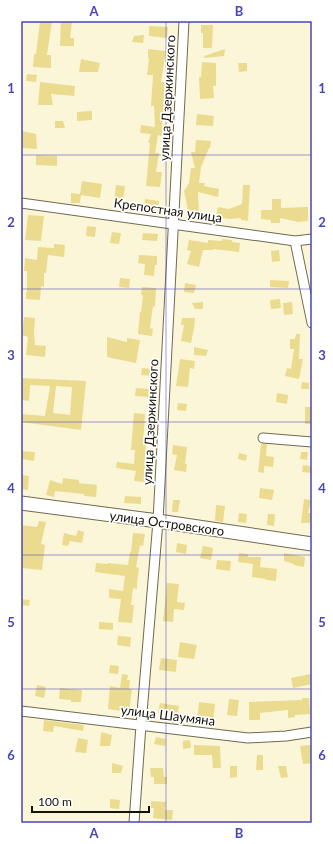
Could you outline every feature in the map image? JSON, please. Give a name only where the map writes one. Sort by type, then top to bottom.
[{"type":"street","name":"улица Дзержинского","points":[[134,823],[140,724],[158,521],[184,21]]},
{"type":"street","name":"Крепостная улица","points":[[21,203],[295,241],[312,238]]},
{"type":"street","points":[[295,241],[312,323]]},
{"type":"street","points":[[263,438],[312,442]]},
{"type":"street","name":"улица Островского","points":[[21,503],[158,521],[312,544]]},
{"type":"street","name":"улица Шаумяна","points":[[21,711],[248,738],[286,736],[312,732]]},
{"type":"building","points":[[40,21],[52,21],[47,55],[51,55],[51,68],[33,67]]},
{"type":"building","points":[[61,21],[72,21],[70,38],[74,38],[74,46],[60,46]]},
{"type":"building","points":[[201,25],[213,25],[212,48],[203,48],[203,33],[201,33]]},
{"type":"building","points":[[149,26],[168,27],[167,38],[149,36]]},
{"type":"building","points":[[144,35],[143,43],[132,42],[134,36]]},
{"type":"building","points":[[148,49],[166,51],[161,82],[166,82],[165,95],[167,95],[167,106],[164,106],[162,136],[158,135],[155,153],[159,153],[156,172],[162,172],[160,187],[146,186],[150,143],[148,143],[151,134],[140,133],[141,125],[155,127],[154,106],[151,106],[153,75],[147,75],[149,58]]},
{"type":"building","points":[[225,49],[224,56],[205,58],[204,56]]},
{"type":"building","points":[[81,59],[100,63],[98,72],[79,72]]},
{"type":"building","points":[[202,62],[216,63],[216,86],[213,86],[214,98],[200,99],[199,77],[201,77]]},
{"type":"building","points":[[238,63],[247,63],[247,71],[239,72]]},
{"type":"building","points":[[27,74],[37,75],[36,82],[26,81]]},
{"type":"building","points":[[40,82],[75,86],[74,96],[51,94],[53,105],[38,105]]},
{"type":"building","points":[[92,111],[92,120],[77,121],[77,112]]},
{"type":"building","points":[[197,114],[214,116],[213,126],[196,125]]},
{"type":"building","points":[[55,121],[63,121],[65,128],[55,128]]},
{"type":"building","points":[[22,131],[36,134],[37,149],[22,148]]},
{"type":"building","points":[[196,140],[211,141],[210,148],[201,167],[199,183],[205,183],[204,186],[219,189],[218,197],[198,192],[199,213],[189,214],[184,191],[189,183],[191,168],[195,168],[191,152],[195,152]]},
{"type":"building","points":[[36,155],[57,156],[57,166],[36,165]]},
{"type":"building","points":[[82,181],[102,184],[100,198],[81,195],[80,203],[71,203],[71,193],[80,194]]},
{"type":"building","points":[[116,185],[125,186],[123,202],[114,201]]},
{"type":"building","points":[[243,185],[250,185],[248,221],[241,220],[241,218],[229,219],[216,217],[218,207],[229,209],[242,204]]},
{"type":"building","points":[[145,199],[159,201],[159,212],[144,210]]},
{"type":"building","points":[[272,199],[281,199],[281,208],[308,207],[308,221],[298,222],[280,218],[280,223],[271,223],[271,220],[261,219],[261,210],[272,210]]},
{"type":"building","points":[[28,215],[44,216],[41,241],[25,240]]},
{"type":"building","points":[[87,226],[96,227],[95,237],[86,236]]},
{"type":"building","points":[[112,232],[121,233],[119,244],[110,243]]},
{"type":"building","points":[[143,233],[158,234],[157,241],[142,240]]},
{"type":"building","points":[[222,239],[240,243],[239,252],[213,249],[203,250],[199,267],[187,264],[191,251],[187,250],[189,240],[208,243],[208,240],[222,241]]},
{"type":"building","points":[[54,244],[65,245],[64,257],[48,255],[46,273],[44,273],[44,287],[41,286],[40,300],[26,299],[27,271],[24,271],[25,258],[37,260],[38,247],[54,248]]},
{"type":"building","points":[[279,250],[280,261],[272,262],[271,251]]},
{"type":"building","points":[[139,255],[157,256],[157,265],[155,265],[154,276],[144,275],[145,264],[138,263]]},
{"type":"building","points":[[120,278],[130,279],[129,288],[119,287]]},
{"type":"building","points":[[270,280],[289,281],[288,288],[270,287]]},
{"type":"building","points":[[185,283],[196,285],[194,293],[184,292]]},
{"type":"building","points":[[142,287],[156,288],[155,307],[153,306],[150,328],[153,329],[152,336],[138,334],[143,295],[141,295]]},
{"type":"building","points":[[280,299],[281,308],[271,309],[270,300]]},
{"type":"building","points":[[203,302],[203,309],[195,309],[192,303]]},
{"type":"building","points":[[292,302],[293,314],[284,315],[283,303]]},
{"type":"building","points":[[24,317],[35,318],[35,345],[46,346],[45,357],[26,355],[28,337],[22,335]]},
{"type":"building","points":[[182,318],[195,318],[191,343],[181,341],[184,325],[181,325]]},
{"type":"building","points":[[296,334],[300,334],[299,359],[303,359],[299,379],[285,376],[287,368],[291,369],[294,349],[290,349],[290,339],[295,339]]},
{"type":"building","points":[[107,337],[127,342],[127,338],[140,340],[136,363],[107,357]]},
{"type":"building","points":[[194,347],[208,350],[206,356],[194,355]]},
{"type":"building","points":[[180,359],[195,361],[194,369],[190,368],[188,387],[176,386]]},
{"type":"building","points":[[142,368],[152,369],[152,376],[141,375]]},
{"type":"building","points":[[21,378],[86,381],[81,430],[21,422],[21,414],[45,416],[50,386],[30,385],[29,401],[21,400]],"holes":[[[56,386],[72,387],[70,415],[53,413]]]},
{"type":"building","points":[[302,382],[309,383],[309,389],[301,389]]},
{"type":"building","points":[[136,388],[150,389],[149,397],[135,396]]},
{"type":"building","points":[[277,393],[288,395],[287,404],[276,402]]},
{"type":"building","points":[[178,403],[187,404],[186,411],[177,410]]},
{"type":"building","points":[[305,407],[312,407],[312,424],[305,424]]},
{"type":"building","points":[[134,413],[145,414],[143,445],[146,445],[145,457],[148,457],[145,482],[134,481],[136,471],[116,468],[117,462],[134,464],[135,450],[131,450]]},
{"type":"building","points":[[261,444],[267,444],[266,456],[274,457],[273,467],[264,466],[264,473],[258,472]]},
{"type":"building","points":[[173,445],[187,447],[185,464],[187,464],[186,472],[174,470],[177,455],[172,454]]},
{"type":"building","points":[[21,451],[35,452],[34,461],[21,459]]},
{"type":"building","points":[[301,452],[308,452],[307,460],[300,459]]},
{"type":"building","points":[[239,453],[247,455],[246,461],[238,459]]},
{"type":"building","points":[[303,465],[311,466],[311,473],[302,472]]},
{"type":"building","points":[[21,475],[29,476],[28,490],[21,489]]},
{"type":"building","points":[[63,478],[79,480],[79,483],[97,485],[96,497],[84,496],[84,494],[55,491],[54,497],[46,495],[50,480],[62,484]]},
{"type":"building","points":[[260,488],[274,490],[272,500],[259,498]]},
{"type":"building","points":[[125,496],[141,497],[141,504],[124,503]]},
{"type":"building","points":[[304,499],[311,500],[308,513],[312,513],[310,523],[301,523]]},
{"type":"building","points":[[173,500],[180,500],[178,512],[172,512]]},
{"type":"building","points":[[216,505],[225,506],[223,522],[215,521]]},
{"type":"building","points":[[239,513],[247,514],[246,523],[238,522]]},
{"type":"building","points":[[268,514],[275,514],[274,526],[267,525]]},
{"type":"building","points":[[39,521],[46,522],[41,544],[45,545],[42,570],[21,568],[21,525],[37,527]]},
{"type":"building","points":[[78,530],[84,532],[82,543],[70,541],[68,546],[62,545],[64,533],[76,536]]},
{"type":"building","points":[[133,533],[145,534],[143,546],[140,545],[136,567],[139,568],[137,589],[133,588],[131,605],[134,605],[132,623],[118,622],[121,599],[109,598],[109,589],[123,591],[125,576],[95,572],[96,563],[128,565]]},
{"type":"building","points":[[177,543],[187,545],[186,554],[176,552]]},
{"type":"building","points":[[203,546],[213,548],[211,560],[200,558]]},
{"type":"building","points":[[239,553],[248,554],[248,557],[261,557],[260,567],[277,569],[276,581],[252,577],[253,564],[238,562]]},
{"type":"building","points":[[284,553],[305,557],[304,567],[284,561]]},
{"type":"building","points":[[217,560],[231,561],[230,571],[216,569]]},
{"type":"building","points":[[167,583],[179,584],[177,602],[185,603],[184,610],[174,609],[173,622],[163,621]]},
{"type":"building","points":[[21,599],[30,600],[29,606],[21,605]]},
{"type":"building","points":[[99,622],[113,623],[113,630],[99,629]]},
{"type":"building","points":[[118,636],[131,637],[130,647],[117,645]]},
{"type":"building","points":[[180,642],[197,645],[194,659],[178,657]]},
{"type":"building","points":[[161,658],[177,660],[176,672],[159,670]]},
{"type":"building","points":[[110,665],[119,666],[118,674],[109,673]]},
{"type":"building","points":[[122,674],[128,675],[127,680],[130,680],[129,689],[132,689],[129,712],[108,709],[110,686],[120,688]]},
{"type":"building","points":[[311,674],[312,684],[293,688],[291,678]]},
{"type":"building","points":[[37,685],[46,687],[44,698],[35,696]]},
{"type":"building","points":[[60,688],[82,690],[81,702],[71,702],[71,700],[59,699]]},
{"type":"building","points":[[302,698],[309,698],[310,714],[295,715],[295,717],[288,718],[288,710],[260,713],[260,720],[249,720],[249,702],[302,700]]},
{"type":"building","points":[[229,699],[239,700],[237,716],[227,715]]},
{"type":"building","points":[[199,702],[215,704],[213,722],[197,721]]},
{"type":"building","points":[[160,703],[179,706],[177,716],[158,713]]},
{"type":"building","points":[[44,720],[84,725],[83,731],[54,726],[53,732],[43,731]]},
{"type":"building","points":[[101,732],[112,735],[110,746],[100,746]]},
{"type":"building","points":[[156,737],[166,739],[165,746],[154,744]]},
{"type":"building","points":[[78,738],[88,740],[86,753],[75,752]]},
{"type":"building","points":[[190,740],[191,748],[183,749],[183,741]]},
{"type":"building","points":[[194,745],[220,746],[221,768],[213,768],[212,755],[194,755]]},
{"type":"building","points":[[311,745],[312,763],[303,764],[300,746]]},
{"type":"building","points":[[257,755],[263,755],[263,770],[256,770]]},
{"type":"building","points":[[112,763],[123,766],[121,773],[112,773]]},
{"type":"building","points":[[230,766],[237,766],[237,777],[230,778]]},
{"type":"building","points":[[278,766],[286,766],[288,777],[281,778]]},
{"type":"building","points":[[150,768],[163,768],[164,777],[167,777],[167,784],[154,784],[154,777],[151,777]]},
{"type":"building","points":[[110,799],[120,800],[119,809],[110,808]]},
{"type":"building","points":[[151,801],[166,802],[165,810],[173,810],[172,820],[153,818],[154,808],[151,808]]}]
